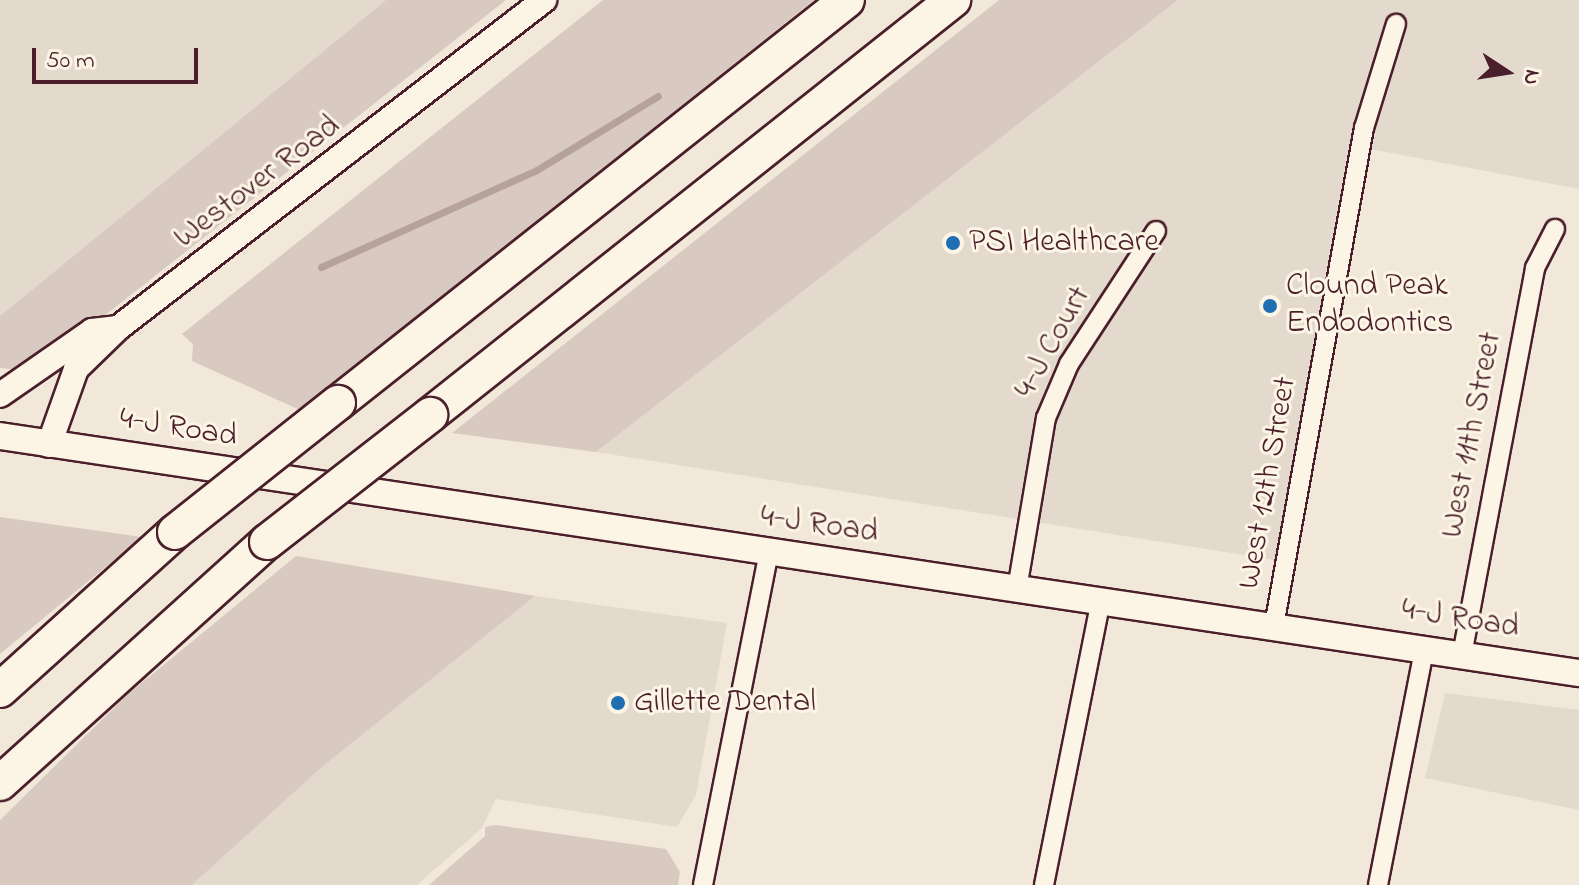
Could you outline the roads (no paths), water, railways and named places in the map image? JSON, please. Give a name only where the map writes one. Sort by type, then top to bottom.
[{"type":"highway","points":[[0,690],[175,532],[847,0]]},
{"type":"highway","points":[[0,783],[267,542],[953,0]]},
{"type":"main road","name":"4-J Road","points":[[0,436],[1579,673]]},
{"type":"street","name":"Westover Road","points":[[49,445],[76,369],[118,328],[544,0]]},
{"type":"street","name":"West 12th Street","points":[[1274,626],[1364,128],[1396,24]]},
{"type":"street","name":"West 11th Street","points":[[1462,655],[1535,268],[1555,229]]},
{"type":"street","name":"4-J Court","points":[[1017,589],[1031,474],[1046,418],[1069,364],[1156,231]]},
{"type":"street","points":[[0,395],[92,331],[118,328]]},
{"type":"street","points":[[703,885],[769,553]]},
{"type":"street","points":[[1044,885],[1101,601]]},
{"type":"street","points":[[1378,885],[1424,650]]},
{"type":"waterway","points":[[321,267],[535,171],[658,96]]},
{"type":"place","name":"PSI Healthcare","points":[[953,243]]},
{"type":"place","name":"Clound Peak Endodontics","points":[[1270,306]]},
{"type":"place","name":"Gillette Dental","points":[[618,703]]}]
